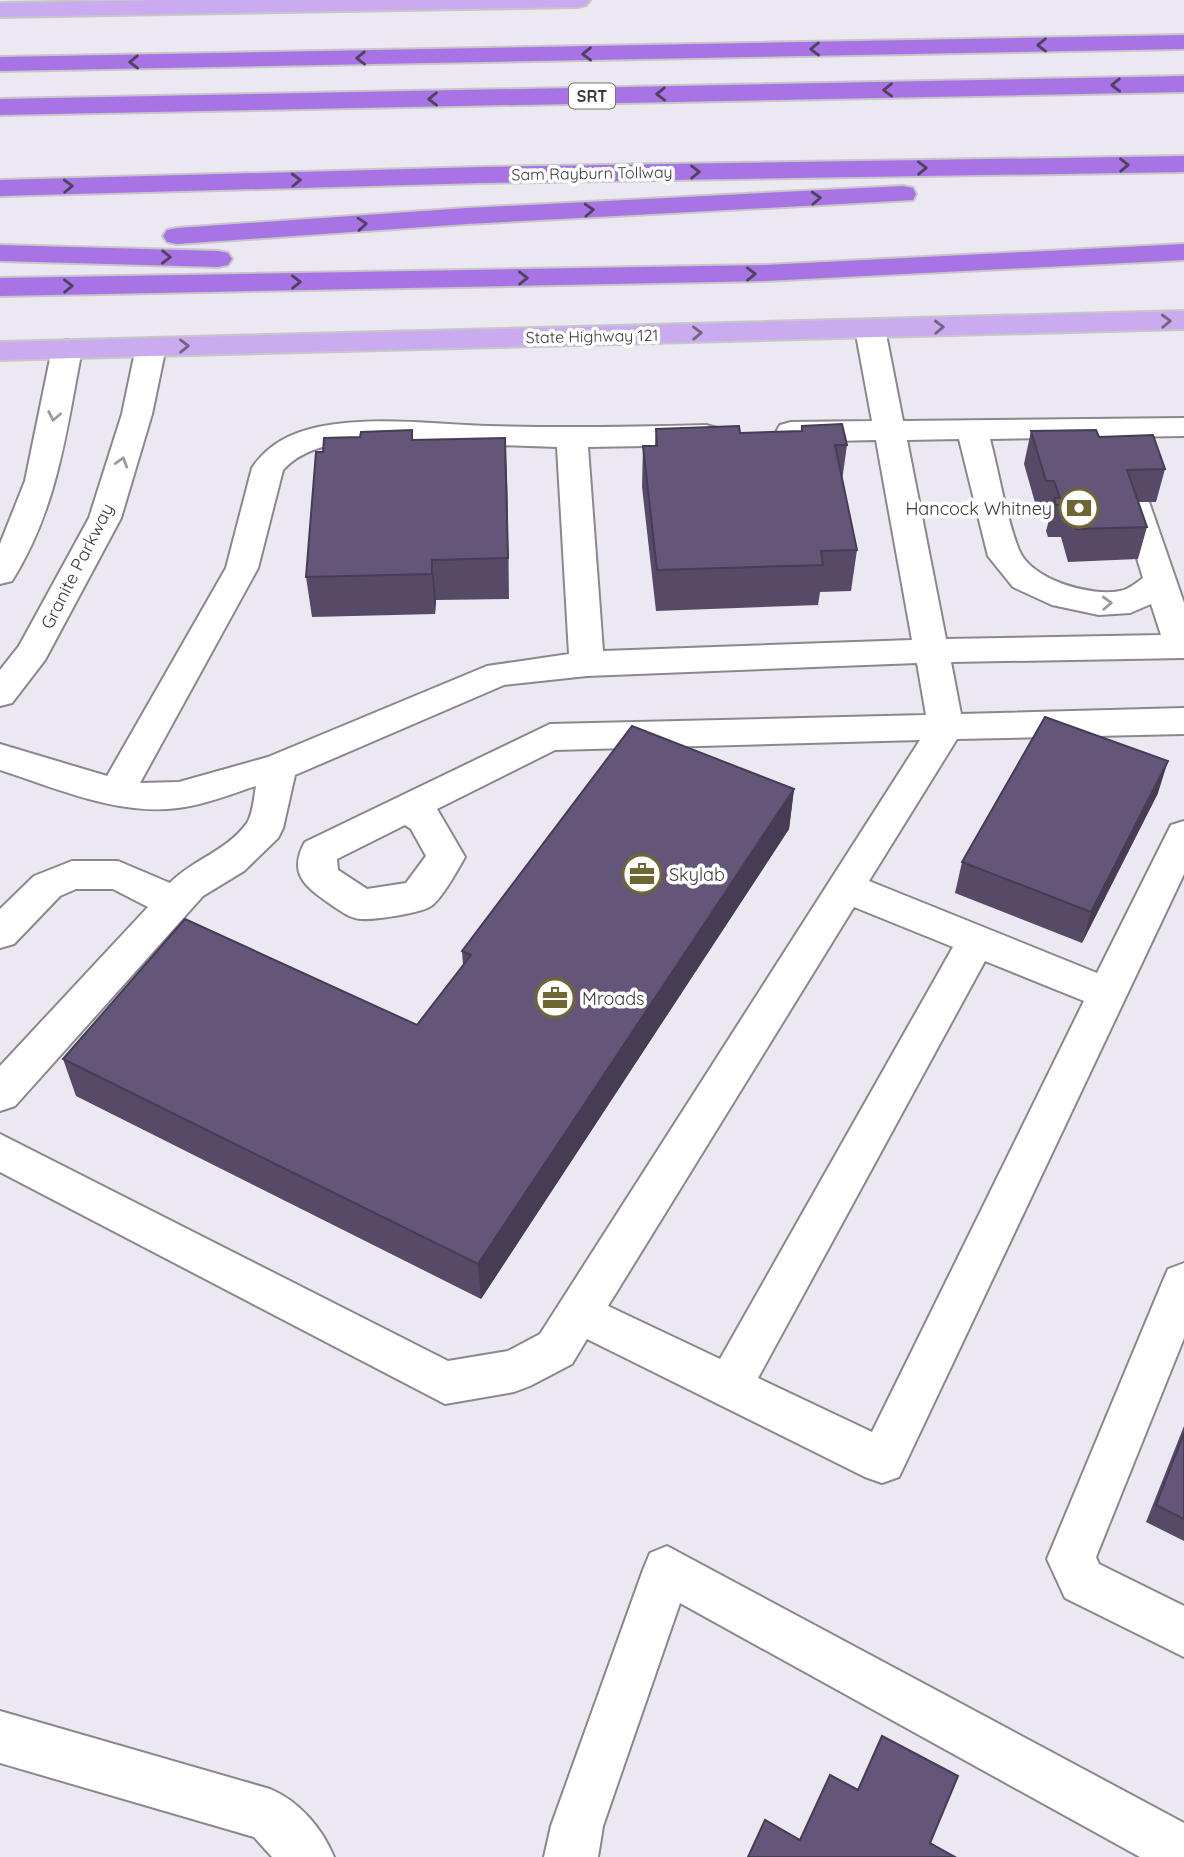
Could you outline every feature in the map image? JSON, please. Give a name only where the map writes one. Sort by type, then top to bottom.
[{"type":"highway","points":[[0,64],[1184,42]]},
{"type":"highway","name":"SRT","points":[[0,107],[1184,84]]},
{"type":"highway","name":"Sam Rayburn Tollway","points":[[0,188],[481,175],[1184,164]]},
{"type":"highway","points":[[0,244],[270,231],[467,216],[965,191],[1063,166]]},
{"type":"highway","points":[[0,253],[284,260],[1184,239]]},
{"type":"highway","points":[[0,287],[765,273],[1184,252]]},
{"type":"main road","points":[[0,10],[251,3],[578,0]]},
{"type":"main road","name":"State Highway 121","points":[[0,351],[1184,320]]},
{"type":"street","points":[[0,1152],[445,1383],[514,1371],[556,1349],[946,728],[870,329]]},
{"type":"street","name":"Granite Parkway","points":[[0,694],[33,652],[105,518],[137,414],[152,346]]},
{"type":"street","points":[[0,573],[11,535],[41,481],[67,349]]},
{"type":"street","points":[[1111,427],[1121,458]]},
{"type":"street","points":[[117,792],[242,568],[268,468],[283,451],[318,437],[353,431],[572,438],[890,430],[1184,427]]},
{"type":"street","points":[[972,429],[1004,556],[1025,579],[1064,597],[1099,604],[1130,602],[1161,582]]},
{"type":"street","points":[[572,438],[587,664]]},
{"type":"street","points":[[0,757],[135,796],[179,795],[279,767],[499,674],[587,664],[932,651],[1183,646],[1136,503]]},
{"type":"street","points":[[1048,590],[1063,648]]},
{"type":"street","points":[[318,852],[550,737],[1184,721]]},
{"type":"street","points":[[0,1094],[190,886],[231,860],[265,828],[279,767]]},
{"type":"street","points":[[318,852],[318,877],[360,905],[418,896],[446,857],[424,819],[406,809]]},
{"type":"street","points":[[265,828],[318,852]]},
{"type":"street","points":[[578,1313],[882,1461],[1184,835]]},
{"type":"street","points":[[0,933],[47,886],[72,875],[118,875],[175,903]]},
{"type":"street","points":[[847,888],[1107,993]]},
{"type":"street","points":[[729,1387],[976,941]]},
{"type":"street","points":[[1184,1283],[1175,1330],[1071,1559],[1082,1581],[1184,1632]]},
{"type":"street","points":[[571,1857],[577,1826],[667,1570],[1184,1852]]},
{"type":"street","points":[[0,1737],[270,1815],[307,1857]]},
{"type":"building","points":[[842,424],[847,445],[835,445],[857,550],[821,551],[823,565],[657,570],[643,446],[657,446],[656,429],[739,426],[740,433],[802,431],[802,426]]},
{"type":"building","points":[[412,430],[412,440],[505,438],[508,558],[432,560],[432,574],[306,577],[316,452],[323,452],[324,438],[360,437],[361,432]]},
{"type":"building","points":[[1096,430],[1099,437],[1153,435],[1165,469],[1127,470],[1147,527],[1076,529],[1069,505],[1056,505],[1054,498],[1060,498],[1054,481],[1046,481],[1031,431]]},
{"type":"building","points":[[1045,717],[1168,761],[1091,912],[962,862]]},
{"type":"building","points":[[632,726],[794,789],[478,1264],[63,1059],[185,919],[417,1025],[471,955],[462,951]]},
{"type":"building","points":[[1184,1433],[1184,1519],[1156,1505]]},
{"type":"building","points":[[882,1736],[958,1776],[930,1843],[955,1857],[748,1857],[765,1820],[800,1840],[830,1775],[858,1790]]},
{"type":"place","name":"Hancock Whitney","points":[[1079,508]]},
{"type":"place","name":"Skylab","points":[[642,874]]},
{"type":"place","name":"Mroads","points":[[555,998]]}]
